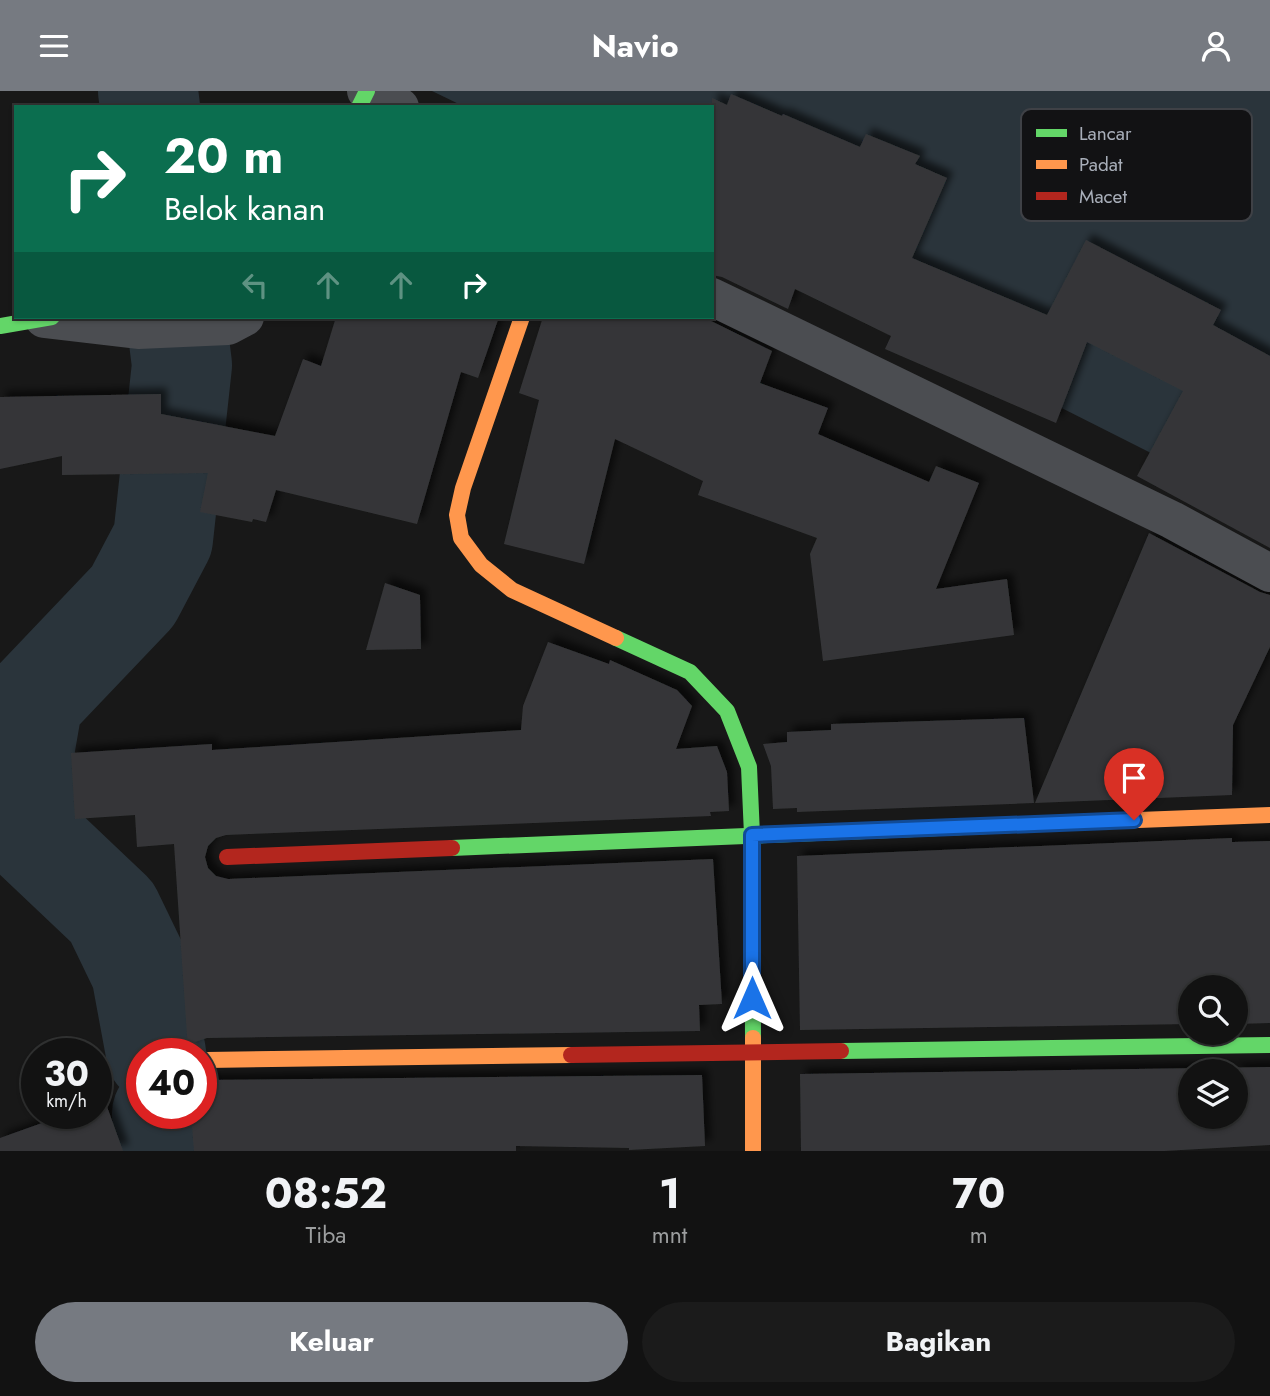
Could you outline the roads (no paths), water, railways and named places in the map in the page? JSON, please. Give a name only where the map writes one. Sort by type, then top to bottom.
[{"type":"street","points":[[366,91],[397,105]]},
{"type":"street","points":[[714,298],[1172,520],[1270,573]]},
{"type":"street","points":[[0,326],[42,319]]},
{"type":"street","points":[[56,319],[138,330],[237,321]]},
{"type":"street","points":[[521,319],[463,488],[457,515],[461,538],[481,565],[512,590],[690,672],[727,711],[750,767],[753,1151]]},
{"type":"street","points":[[227,857],[1270,815]]},
{"type":"street","points":[[217,1060],[1270,1045]]},
{"type":"waterway","points":[[148,91],[150,105]]},
{"type":"waterway","points":[[153,1038],[141,972],[112,912],[34,838],[24,812],[25,747],[33,701],[133,596],[163,539],[182,365],[176,319]]},
{"type":"waterway","points":[[162,1129],[163,1151]]}]
